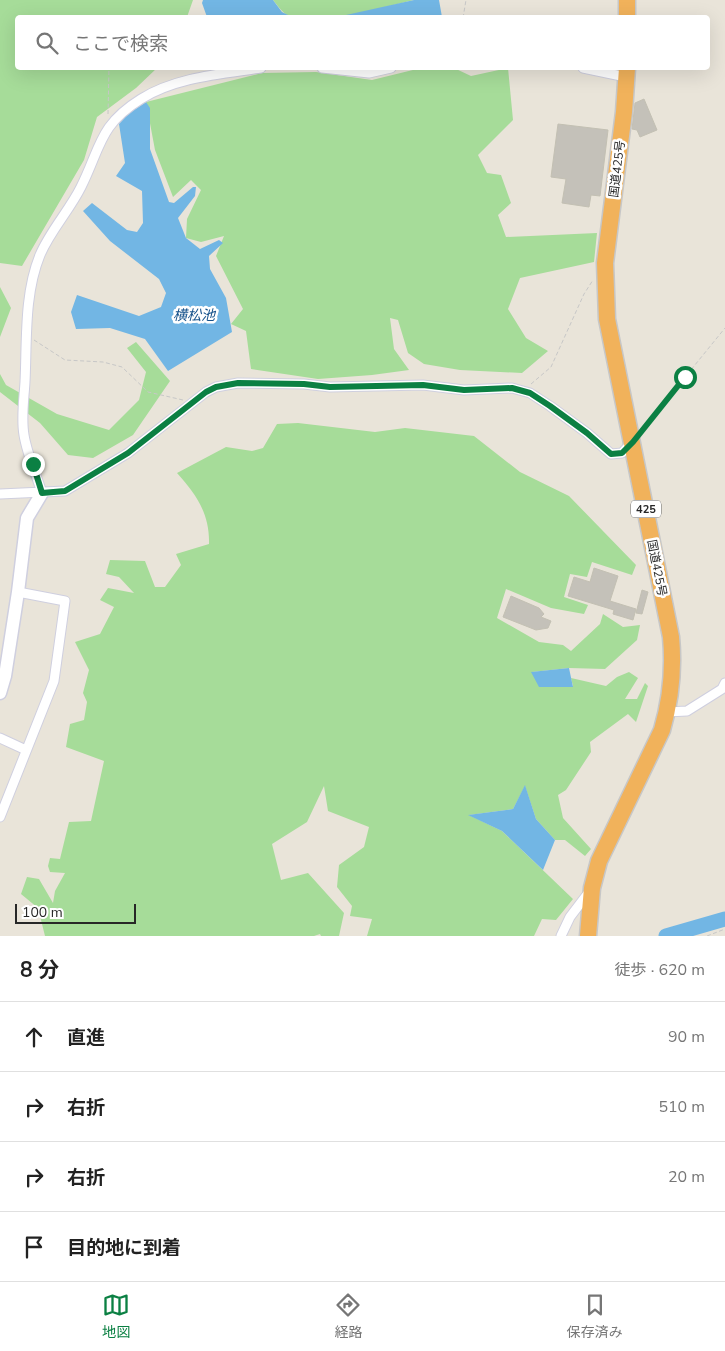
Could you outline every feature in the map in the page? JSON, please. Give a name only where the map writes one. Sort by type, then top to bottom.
[{"type":"highway","points":[[627,0],[627,15]]},
{"type":"highway","name":"国道425号","points":[[588,936],[592,888],[599,861],[659,738],[667,712],[673,669],[671,637],[607,320],[605,263],[626,72]]},
{"type":"street","points":[[0,693],[5,676],[18,592],[27,518],[42,493],[22,426],[31,290],[41,253],[74,202],[87,175],[97,146],[107,128],[119,115],[142,98],[168,86],[188,80],[249,70]]},
{"type":"street","points":[[341,70],[369,73],[382,70]]},
{"type":"street","points":[[604,70],[626,72]]},
{"type":"street","points":[[0,494],[65,491],[128,453],[191,402],[216,387],[238,383],[304,384],[330,387],[423,385],[464,390],[512,388],[530,393],[580,428],[611,454],[622,453],[633,442]]},
{"type":"street","points":[[0,817],[54,681],[65,601],[18,592]]},
{"type":"street","points":[[667,712],[687,711],[722,689],[725,683]]},
{"type":"street","points":[[0,738],[26,750]]},
{"type":"street","points":[[561,936],[570,917],[592,888]]},
{"type":"path","points":[[464,15],[466,0]]},
{"type":"path","points":[[107,128],[109,70]]},
{"type":"path","points":[[523,392],[551,367],[584,294],[594,279]]},
{"type":"path","points":[[633,442],[725,328]]},
{"type":"path","points":[[27,336],[65,360],[103,362],[122,367],[148,392],[191,402]]},
{"type":"path","points":[[707,936],[725,929]]},
{"type":"green space","points":[[0,0],[193,0],[188,15],[15,15],[15,70],[155,70],[136,88],[97,117],[84,160],[22,266],[0,263]]},
{"type":"green space","points":[[273,0],[414,0],[349,15],[287,15]]},
{"type":"green space","points":[[413,70],[458,70],[471,76],[499,70],[508,70],[513,120],[478,155],[487,173],[501,175],[511,203],[498,215],[506,237],[597,233],[594,262],[520,278],[508,309],[526,338],[548,351],[522,373],[460,370],[424,364],[408,353],[398,320],[390,318],[394,349],[409,370],[318,379],[251,369],[246,331],[231,324],[243,309],[216,256],[224,236],[201,242],[186,238],[187,219],[201,190],[191,180],[173,197],[155,150],[146,102],[262,73],[316,72],[372,80]]},
{"type":"green space","points":[[0,287],[11,308],[0,337]]},
{"type":"green space","points":[[136,342],[170,381],[133,435],[93,458],[68,455],[40,423],[0,392],[0,374],[6,385],[57,414],[109,430],[139,400],[146,372],[127,348]]},
{"type":"green space","points":[[298,423],[375,432],[405,428],[474,436],[520,472],[569,496],[636,565],[632,575],[592,562],[587,577],[570,574],[564,597],[588,605],[584,614],[551,608],[506,589],[497,618],[539,642],[563,645],[571,651],[600,624],[603,614],[623,627],[640,625],[637,640],[605,669],[569,668],[532,672],[573,686],[571,678],[606,686],[617,677],[629,672],[638,678],[625,699],[637,699],[645,683],[648,686],[636,722],[628,714],[590,742],[591,752],[566,790],[558,795],[563,818],[591,849],[585,856],[565,840],[555,840],[536,819],[525,786],[513,809],[469,815],[502,831],[573,899],[556,920],[542,919],[534,936],[367,936],[372,919],[350,916],[352,906],[337,887],[339,865],[364,847],[369,827],[328,811],[324,786],[307,822],[272,844],[281,880],[308,873],[344,913],[339,936],[321,936],[320,934],[314,936],[45,936],[38,908],[21,894],[27,877],[39,879],[53,903],[55,891],[65,873],[50,872],[48,866],[50,858],[60,859],[69,822],[91,821],[104,761],[66,747],[70,724],[84,720],[87,702],[83,693],[89,670],[75,642],[100,634],[114,607],[100,600],[108,588],[134,593],[119,577],[106,574],[110,560],[145,561],[155,587],[165,587],[181,565],[176,554],[209,544],[207,523],[200,505],[177,473],[226,447],[252,451],[263,448],[277,424]]},
{"type":"water","points":[[203,0],[273,0],[282,12],[288,15],[206,15],[202,3]]},
{"type":"water","points":[[414,0],[439,0],[442,15],[346,15]]},
{"type":"water","name":"横松池","points":[[146,102],[150,108],[150,149],[169,202],[174,203],[193,187],[196,187],[195,196],[178,218],[186,238],[200,249],[219,240],[223,243],[209,256],[210,269],[226,298],[232,332],[168,371],[145,339],[110,328],[76,329],[71,312],[77,295],[139,316],[161,307],[166,293],[159,279],[110,241],[83,211],[92,203],[127,230],[137,232],[143,223],[142,191],[116,176],[125,163],[119,124],[129,113]]},
{"type":"water","points":[[569,668],[573,687],[539,687],[531,672]]},
{"type":"water","points":[[525,785],[536,819],[555,840],[543,870],[502,831],[468,815],[513,809]]},
{"type":"building","points":[[644,99],[657,130],[640,137],[637,130],[632,129],[635,103]]},
{"type":"building","points":[[558,124],[608,130],[600,196],[591,195],[589,207],[562,203],[566,179],[551,177]]},
{"type":"building","points":[[594,568],[618,576],[610,601],[636,609],[633,620],[613,614],[614,610],[568,596],[574,577],[590,582]]},
{"type":"building","points":[[642,590],[648,592],[642,614],[636,613]]},
{"type":"building","points":[[511,596],[539,608],[544,614],[541,617],[551,621],[548,628],[536,630],[503,617]]},
{"type":"waterway","points":[[666,936],[725,919]]},
{"type":"route","points":[[33,464],[42,493],[65,491],[128,453],[206,392],[216,387],[238,383],[304,384],[330,387],[423,385],[464,390],[512,388],[530,393],[550,406],[587,433],[611,454],[622,453],[685,377]]}]
